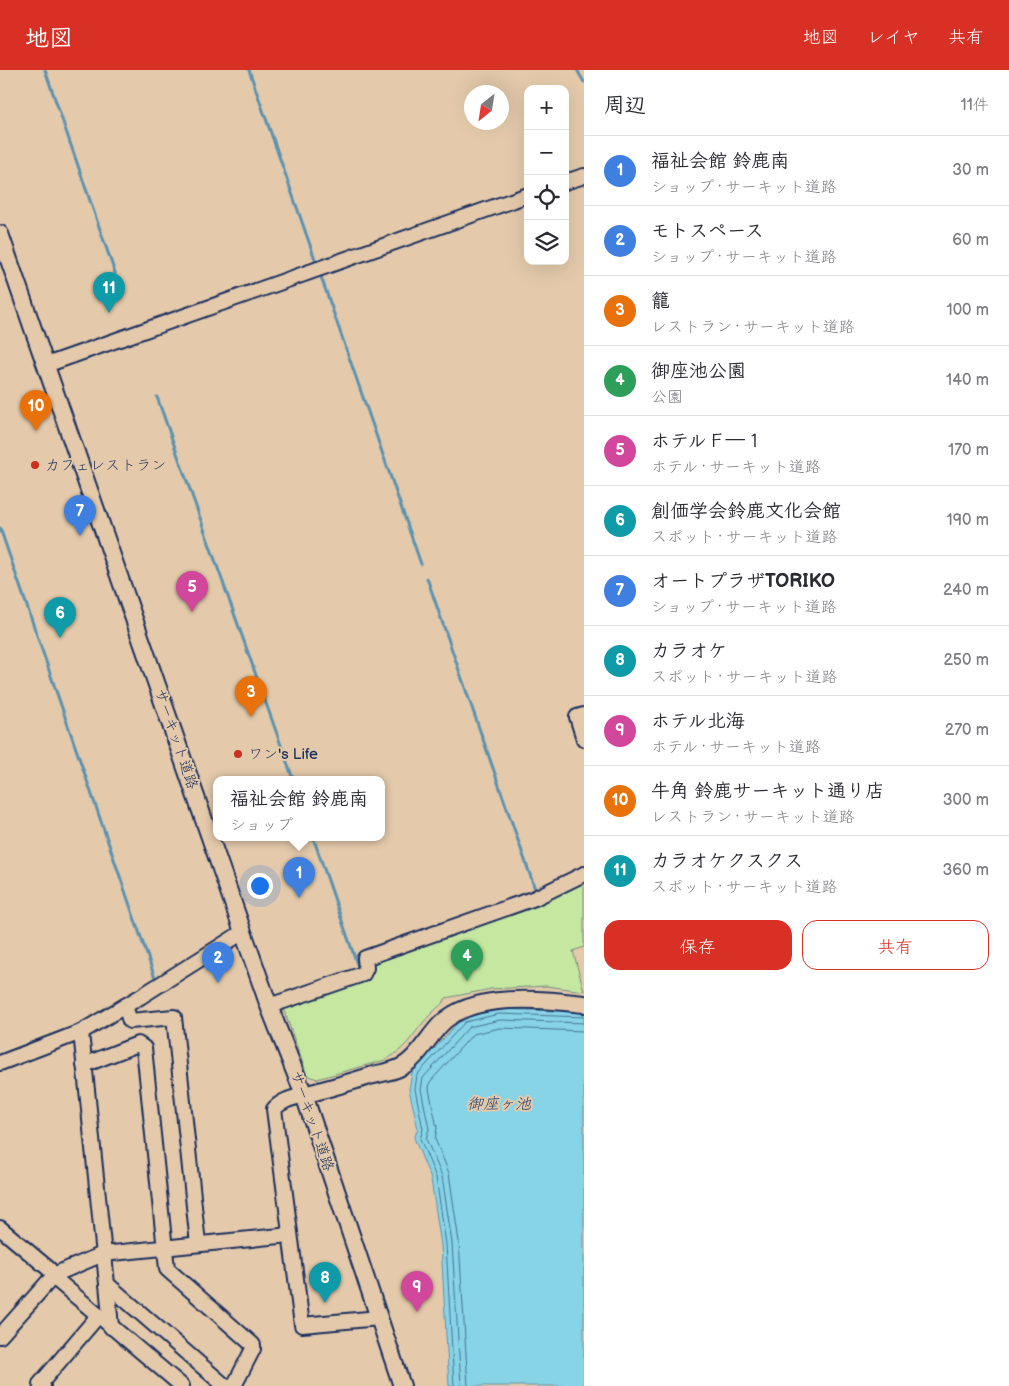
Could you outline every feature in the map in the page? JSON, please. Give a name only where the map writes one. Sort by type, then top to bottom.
[{"type":"street","points":[[569,181],[584,176]]},
{"type":"street","points":[[46,365],[221,301],[319,269],[524,196]]},
{"type":"street","name":"サーキット道路","points":[[0,234],[269,1006],[304,1095],[402,1386]]},
{"type":"street","points":[[584,715],[577,717],[584,739]]},
{"type":"street","points":[[269,1006],[364,974],[366,968],[365,958],[535,898],[584,874]]},
{"type":"street","points":[[0,1063],[81,1032],[243,932]]},
{"type":"street","points":[[379,1318],[302,1324],[274,1109],[279,1103],[288,1099],[400,1068],[417,1053],[442,1023],[461,1009],[488,1003],[521,1000],[584,1004]]},
{"type":"street","points":[[125,1006],[130,1021],[174,1017],[198,1244]]},
{"type":"street","points":[[81,1032],[112,1327]]},
{"type":"street","points":[[84,1065],[138,1044],[144,1048],[167,1269],[252,1345],[253,1349],[234,1386]]},
{"type":"street","points":[[0,1228],[49,1269],[54,1276],[112,1327],[166,1381],[182,1386]]},
{"type":"street","points":[[0,1336],[54,1276],[103,1254],[290,1235]]},
{"type":"street","points":[[107,1284],[225,1386]]},
{"type":"street","points":[[43,1386],[40,1384],[98,1316]]},
{"type":"green space","points":[[584,880],[584,947],[573,951],[584,991],[546,986],[491,989],[446,998],[406,1044],[385,1060],[317,1079],[307,1075],[282,1005],[366,977],[372,960]]},
{"type":"water","name":"御座ヶ池","points":[[498,1009],[583,1012],[584,1386],[449,1386],[441,1245],[431,1179],[414,1138],[418,1129],[409,1089],[412,1073],[463,1017]]},
{"type":"waterway","points":[[45,70],[115,273]]},
{"type":"waterway","points":[[249,70],[317,265]]},
{"type":"waterway","points":[[577,70],[584,82]]},
{"type":"waterway","points":[[319,271],[421,564]]},
{"type":"waterway","points":[[157,397],[292,776]]},
{"type":"waterway","points":[[0,528],[156,981]]},
{"type":"waterway","points":[[427,578],[536,892]]},
{"type":"waterway","points":[[314,841],[358,967]]},
{"type":"waterway","points":[[0,1055],[66,1030]]},
{"type":"place","name":"カラオケクスクス","points":[[109,313]]},
{"type":"place","name":"牛角 鈴鹿サーキット通り店","points":[[36,431]]},
{"type":"place","name":"カフェレストラン","points":[[35,465]]},
{"type":"place","name":"オートプラザTORIKO","points":[[80,536]]},
{"type":"place","name":"ホテルＦ―１","points":[[192,612]]},
{"type":"place","name":"創価学会鈴鹿文化会館","points":[[60,638]]},
{"type":"place","name":"籠","points":[[251,717]]},
{"type":"place","name":"ワン's Life","points":[[238,754]]},
{"type":"place","name":"福祉会館 鈴鹿南","points":[[299,898]]},
{"type":"place","name":"御座池公園","points":[[467,981]]},
{"type":"place","name":"モトスペース","points":[[218,983]]},
{"type":"place","name":"カラオケ","points":[[325,1303]]},
{"type":"place","name":"ホテル北海","points":[[417,1312]]}]
